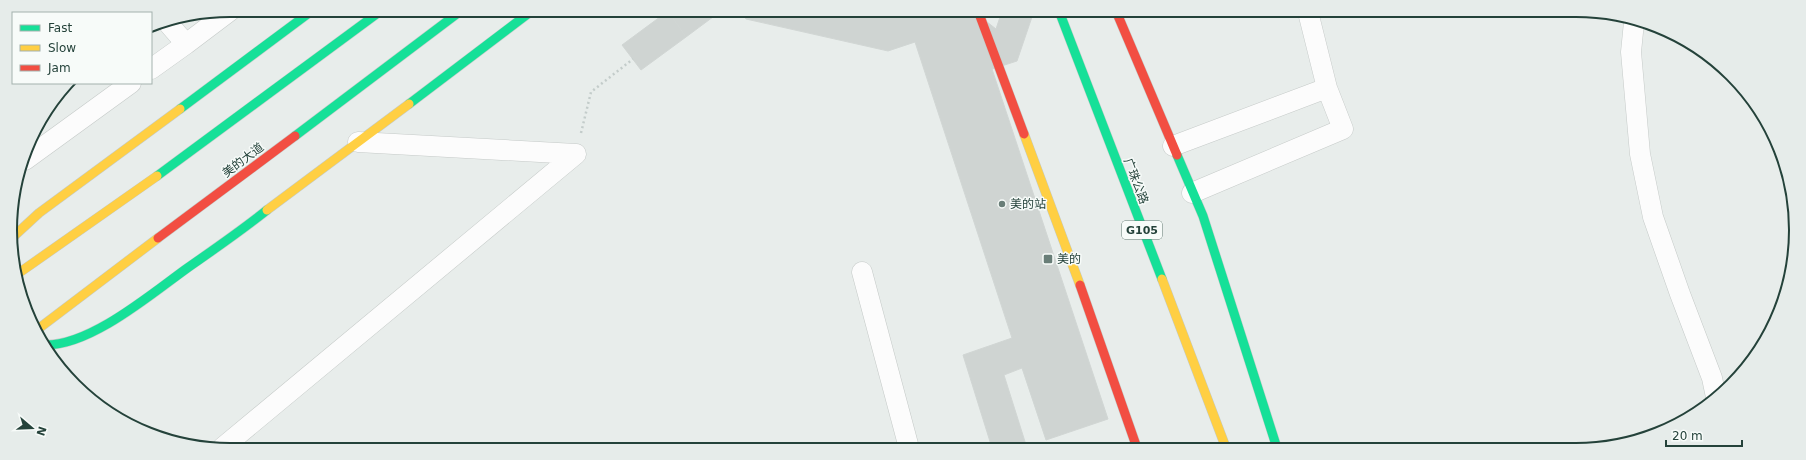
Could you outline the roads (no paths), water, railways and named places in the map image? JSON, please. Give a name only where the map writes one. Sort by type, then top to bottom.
[{"type":"main road","points":[[17,233],[39,213],[304,17]]},
{"type":"main road","points":[[21,272],[112,209],[373,17]]},
{"type":"main road","name":"美的大道","points":[[40,326],[453,17]]},
{"type":"main road","points":[[51,345],[80,337],[118,318],[358,142],[524,17]]},
{"type":"main road","points":[[980,17],[1066,245],[1135,443]]},
{"type":"main road","name":"广珠公路","points":[[1061,17],[1224,443]]},
{"type":"main road","points":[[1118,17],[1203,216],[1275,443]]},
{"type":"street","points":[[152,68],[222,17]]},
{"type":"street","points":[[1192,193],[1343,129],[1327,88],[1309,17]]},
{"type":"street","points":[[1634,25],[1631,52],[1640,154],[1652,210],[1680,294],[1712,378],[1715,391]]},
{"type":"street","points":[[170,26],[186,44]]},
{"type":"street","points":[[30,156],[130,84]]},
{"type":"street","points":[[1172,146],[1327,88]]},
{"type":"street","points":[[228,443],[576,154],[358,142]]},
{"type":"street","points":[[862,272],[908,443]]},
{"type":"place","name":"美的站","points":[[1002,204]]},
{"type":"place","name":"美的","points":[[1048,259]]}]
